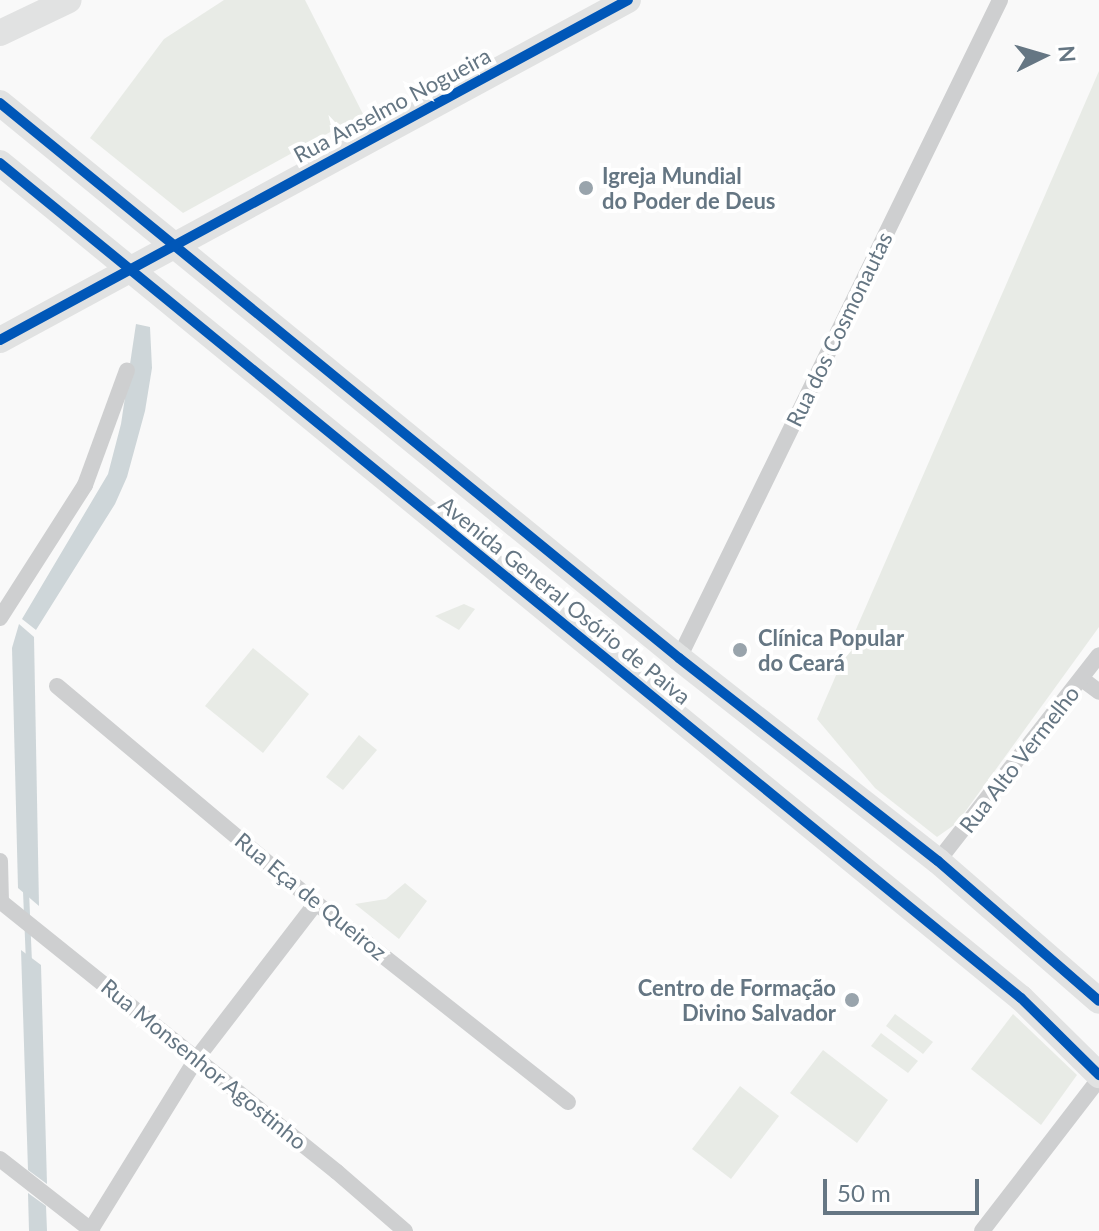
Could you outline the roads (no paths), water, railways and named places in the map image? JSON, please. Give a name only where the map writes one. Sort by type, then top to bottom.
[{"type":"main road","points":[[0,33],[69,0]]},
{"type":"main road","name":"Rua Anselmo Nogueira","points":[[0,340],[628,0]]},
{"type":"main road","name":"Avenida General Osório de Paiva","points":[[0,103],[679,658],[938,861],[1099,1001]]},
{"type":"main road","name":"Avenida General Osório de Paiva","points":[[0,163],[1021,998],[1099,1077]]},
{"type":"street","name":"Rua dos Cosmonautas","points":[[679,658],[1000,0]]},
{"type":"street","points":[[4,614],[85,485],[127,370]]},
{"type":"street","name":"Rua Alto Vermelho","points":[[938,861],[1099,655]]},
{"type":"street","points":[[1082,679],[1099,692]]},
{"type":"street","name":"Rua Eça de Queiroz","points":[[57,686],[316,903],[568,1102]]},
{"type":"street","points":[[0,861],[5,905]]},
{"type":"street","points":[[0,1159],[91,1231],[197,1058],[316,903]]},
{"type":"street","name":"Rua Monsenhor Agostinho","points":[[5,905],[197,1058],[405,1231]]},
{"type":"street","points":[[982,1231],[1099,1077]]},
{"type":"waterway","points":[[26,891],[29,964]]},
{"type":"place","name":"Igreja Mundial do Poder de Deus","points":[[586,188]]},
{"type":"place","name":"Clínica Popular do Ceará","points":[[740,650]]},
{"type":"place","name":"Centro de Formação Divino Salvador","points":[[852,1000]]}]
